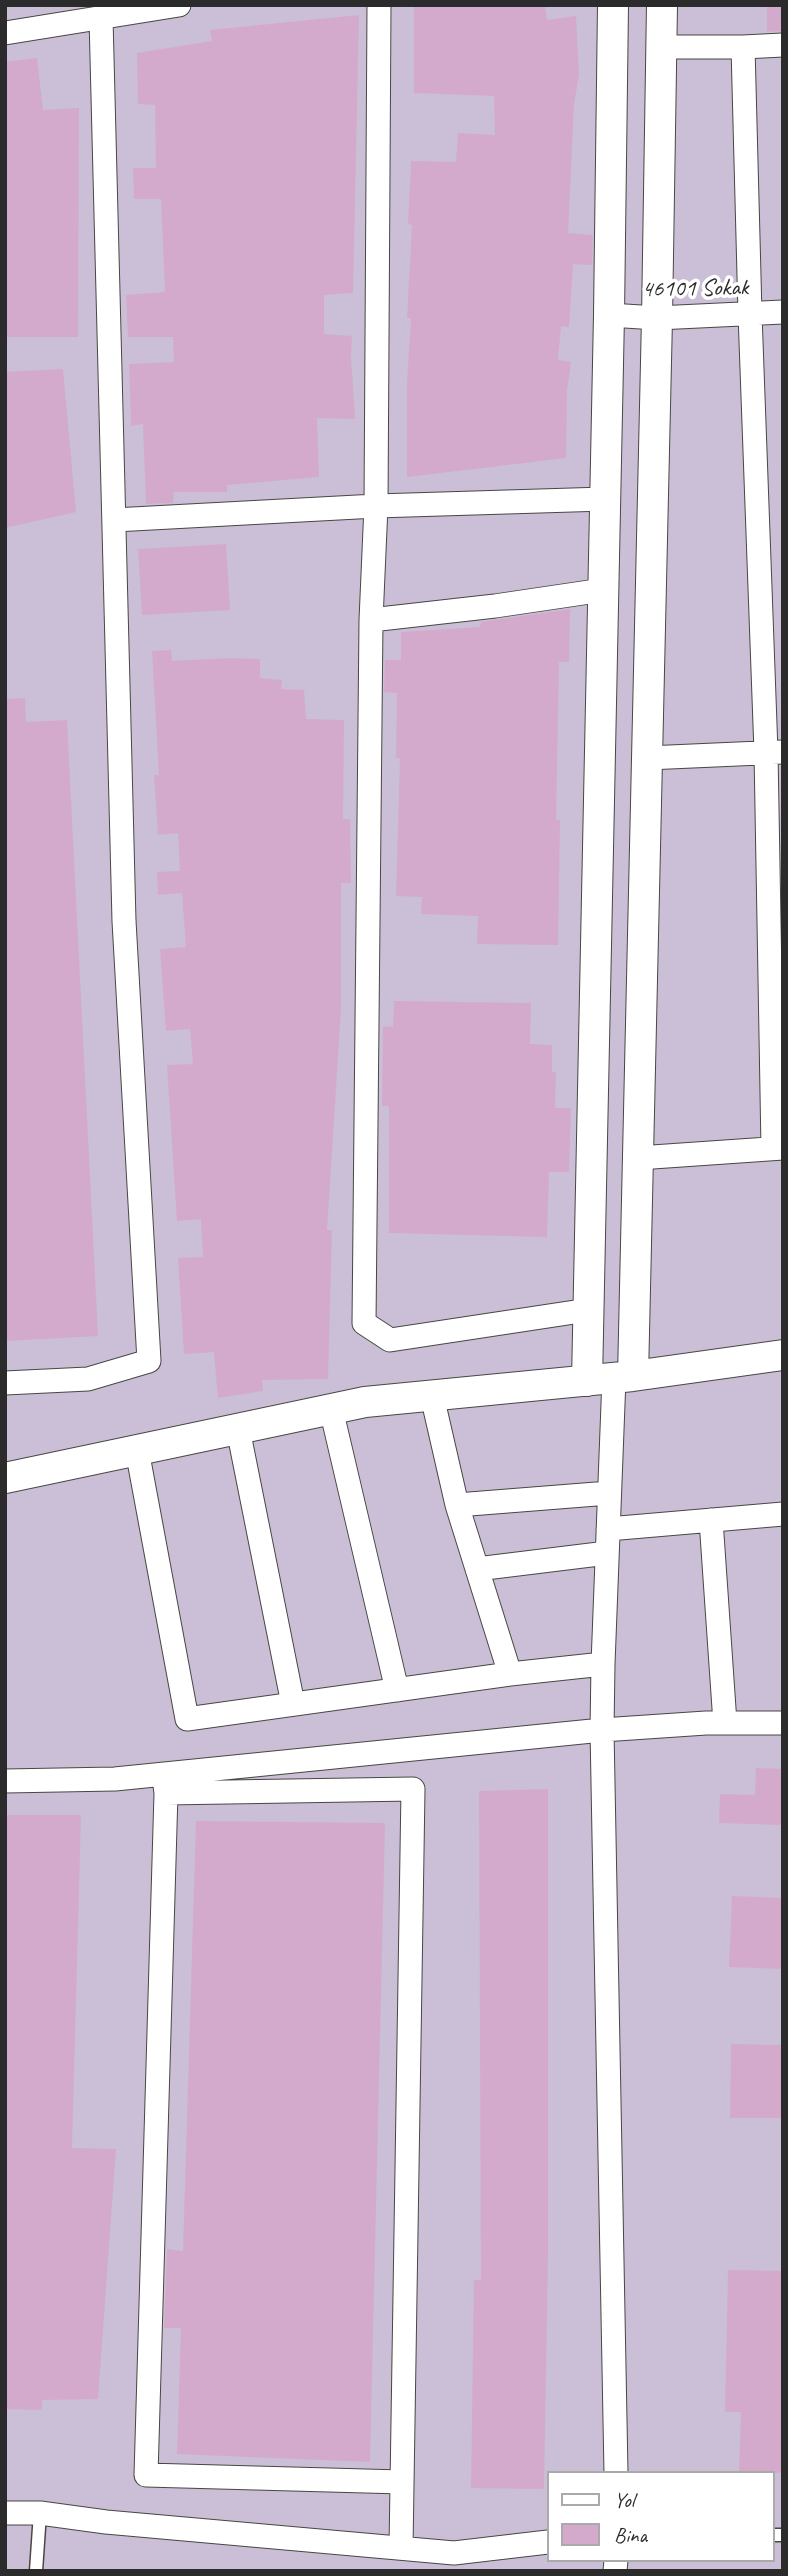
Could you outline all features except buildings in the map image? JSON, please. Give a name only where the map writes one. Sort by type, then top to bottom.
[{"type":"street","points":[[5,33],[179,5]]},
{"type":"street","points":[[379,5],[376,506],[371,621],[364,1323],[390,1340],[588,1310]]},
{"type":"street","points":[[611,1378],[588,1310],[609,315],[612,5]]},
{"type":"street","points":[[616,2471],[603,1664],[611,1378],[638,1158],[662,5]]},
{"type":"street","points":[[5,1383],[88,1379],[149,1361],[124,921],[101,18]]},
{"type":"street","points":[[662,47],[783,45]]},
{"type":"street","points":[[638,1158],[778,1148],[774,752],[750,314],[743,47]]},
{"type":"street","name":"46101 Sokak","points":[[609,315],[657,318],[783,312]]},
{"type":"street","points":[[114,520],[376,506],[605,499]]},
{"type":"street","points":[[371,621],[603,590]]},
{"type":"street","points":[[647,758],[774,752]]},
{"type":"street","points":[[5,1478],[365,1402],[611,1378],[782,1357]]},
{"type":"street","points":[[432,1396],[457,1505],[510,1674]]},
{"type":"street","points":[[331,1409],[397,1690]]},
{"type":"street","points":[[238,1429],[293,1704]]},
{"type":"street","points":[[137,1450],[187,1719],[510,1674],[603,1664]]},
{"type":"street","points":[[457,1505],[609,1493]]},
{"type":"street","points":[[608,1529],[783,1514]]},
{"type":"street","points":[[711,1520],[725,1723]]},
{"type":"street","points":[[477,1569],[607,1553]]},
{"type":"street","points":[[165,1784],[602,1730],[725,1723],[783,1723]]},
{"type":"street","points":[[5,1781],[115,1779],[165,1784],[413,1789],[401,2548]]},
{"type":"street","points":[[165,1784],[146,2475],[402,2482]]},
{"type":"street","points":[[5,2513],[40,2514],[454,2553],[546,2542]]},
{"type":"lane","points":[[36,2571],[40,2514]]},
{"type":"shaded area","points":[[5,5],[783,5],[783,2571],[5,2571]]}]
